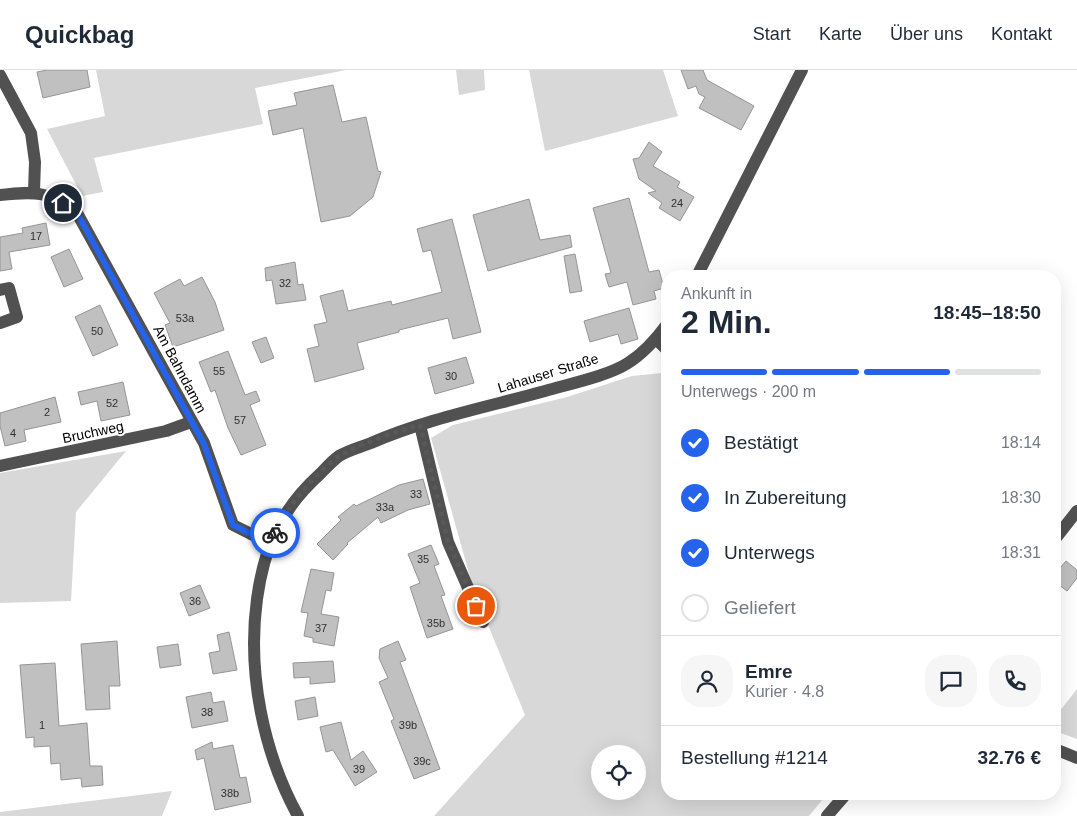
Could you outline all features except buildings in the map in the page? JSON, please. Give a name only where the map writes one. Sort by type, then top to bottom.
[{"type":"street","points":[[700,270],[802,70]]},
{"type":"street","points":[[0,75],[31,133],[36,162],[34,191],[0,195]]},
{"type":"street","name":"Am Bahndamm","points":[[34,191],[63,203],[77,213],[204,444],[215,470],[233,525],[269,543]]},
{"type":"street","points":[[0,290],[9,288],[17,317],[0,323]]},
{"type":"street","name":"Lahauser Straße","points":[[298,816],[275,765],[260,709],[255,667],[254,631],[261,569],[269,543],[289,507],[312,481],[339,456],[391,434],[582,381],[628,364],[656,339],[661,332]]},
{"type":"street","points":[[656,339],[661,344]]},
{"type":"street","name":"Bruchweg","points":[[0,466],[166,431],[191,422]]},
{"type":"street","points":[[420,425],[448,542],[483,622]]},
{"type":"street","points":[[1061,531],[1077,511]]},
{"type":"street","points":[[1061,751],[1077,758]]},
{"type":"street","points":[[827,816],[841,800]]},
{"type":"shaded area","points":[[96,70],[346,70],[255,88],[263,124],[94,158],[103,192],[82,196],[47,129],[105,116]]},
{"type":"shaded area","points":[[456,70],[484,70],[485,90],[459,95]]},
{"type":"shaded area","points":[[529,70],[663,70],[678,116],[545,151]]},
{"type":"shaded area","points":[[661,373],[661,800],[822,800],[809,816],[434,816],[525,715],[474,591],[431,438],[453,425],[567,397],[632,376]]},
{"type":"shaded area","points":[[126,451],[76,512],[71,601],[0,603],[0,473]]},
{"type":"shaded area","points":[[1077,689],[1077,739],[1061,733],[1061,709]]},
{"type":"shaded area","points":[[172,791],[162,816],[0,816],[0,812]]},
{"type":"way so far","points":[[275,533],[289,507],[312,481],[339,456],[391,434],[420,425],[448,542],[476,606]]},
{"type":"route","points":[[63,203],[77,213],[101,253],[204,444],[215,470],[233,525],[269,543],[275,533]]}]
